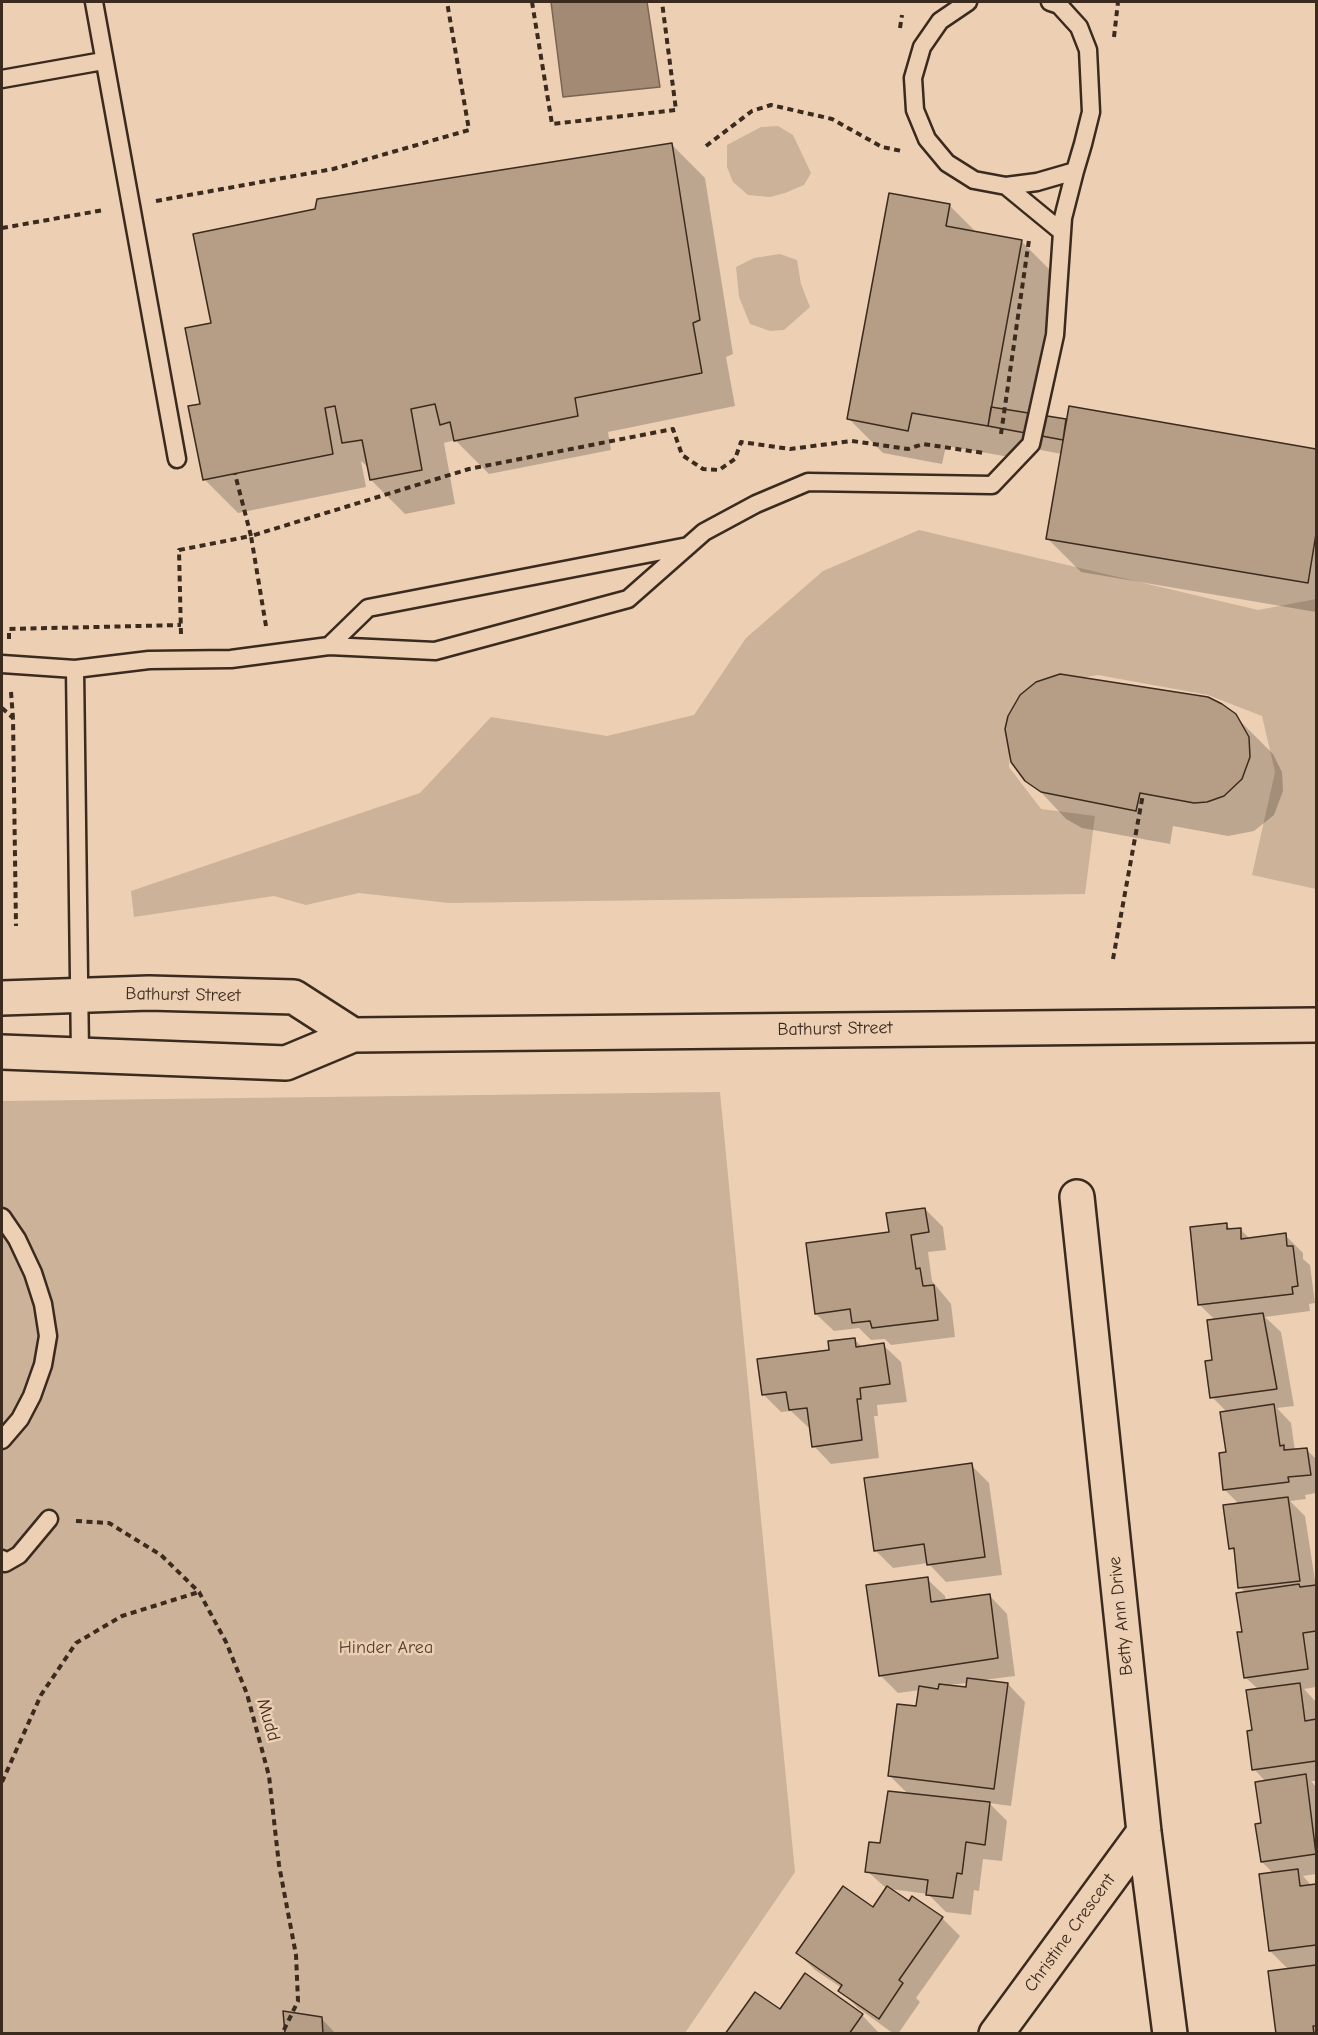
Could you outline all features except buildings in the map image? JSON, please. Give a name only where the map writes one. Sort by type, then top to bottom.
[{"type":"main road","name":"Bathurst Street","points":[[2,998],[80,994],[294,997],[353,1035]]},
{"type":"main road","name":"Bathurst Street","points":[[2,1052],[286,1063],[353,1035],[1317,1025]]},
{"type":"main road","name":"Betty Ann Drive","points":[[1077,1197],[1144,1832],[1170,2034]]},
{"type":"main road","name":"Christine Crescent","points":[[996,2034],[1144,1832]]},
{"type":"lane","points":[[94,2],[177,459]]},
{"type":"lane","points":[[968,2],[940,21],[922,47],[913,78],[915,110],[927,140],[947,164],[974,180],[1006,186],[1037,182],[1075,171]]},
{"type":"lane","points":[[2,664],[75,669],[149,660],[231,658],[329,646],[435,651],[628,599],[704,532],[756,504],[808,482],[992,485],[1031,444],[1055,335],[1063,218],[1091,112],[1088,50],[1079,27],[1059,5],[1050,2]]},
{"type":"lane","points":[[2,79],[103,61]]},
{"type":"lane","points":[[1006,186],[1062,232]]},
{"type":"lane","points":[[329,646],[368,608],[689,545]]},
{"type":"lane","points":[[75,669],[80,1054]]},
{"type":"lane","points":[[2,1217],[17,1239],[33,1273],[43,1304],[48,1336],[43,1365],[32,1396],[20,1419],[2,1440]]},
{"type":"lane","points":[[2,1559],[5,1563],[19,1555],[49,1519]]},
{"type":"path","points":[[2,228],[333,169],[469,130],[447,2]]},
{"type":"path","points":[[532,2],[552,124],[676,110],[662,2]]},
{"type":"path","points":[[1113,42],[1118,2]]},
{"type":"path","points":[[706,146],[752,111],[771,105],[832,118],[882,147],[909,152]]},
{"type":"path","points":[[1000,445],[1030,241],[1023,234]]},
{"type":"path","points":[[181,660],[179,550],[251,536],[469,469],[673,429],[682,455],[703,469],[720,470],[735,459],[741,442],[790,449],[852,441],[908,449],[923,444],[984,453],[992,449]]},
{"type":"path","points":[[235,474],[251,536],[271,653]]},
{"type":"path","points":[[2,708],[13,718],[16,926]]},
{"type":"path","points":[[1113,958],[1143,794]]},
{"type":"path","name":"Mudd","points":[[49,1519],[110,1523],[161,1555],[200,1592],[226,1642],[247,1694],[269,1776],[279,1865],[296,1955],[298,2001],[282,2034]]},
{"type":"path","points":[[2,1782],[41,1695],[76,1643],[122,1617],[200,1592]]},
{"type":"green space","points":[[778,126],[793,135],[811,173],[804,185],[785,193],[770,197],[748,195],[733,182],[727,167],[727,145],[761,127]]},
{"type":"green space","points":[[780,254],[797,260],[801,284],[810,307],[784,330],[770,331],[750,324],[739,297],[736,267],[754,258]]},
{"type":"green space","points":[[919,530],[1258,610],[1316,599],[1316,889],[1252,875],[1275,772],[1262,716],[1208,695],[1098,675],[1040,685],[1012,709],[1009,767],[1041,809],[1095,816],[1085,894],[449,903],[359,893],[306,905],[274,896],[134,917],[131,891],[420,793],[491,717],[607,736],[694,715],[746,638],[823,571]]},
{"type":"green space","name":"Hinder Area","points":[[720,1092],[795,1872],[685,2033],[2,2033],[2,1101]]},
{"type":"shaded area","points":[[551,2],[647,2],[660,87],[563,97]]}]
